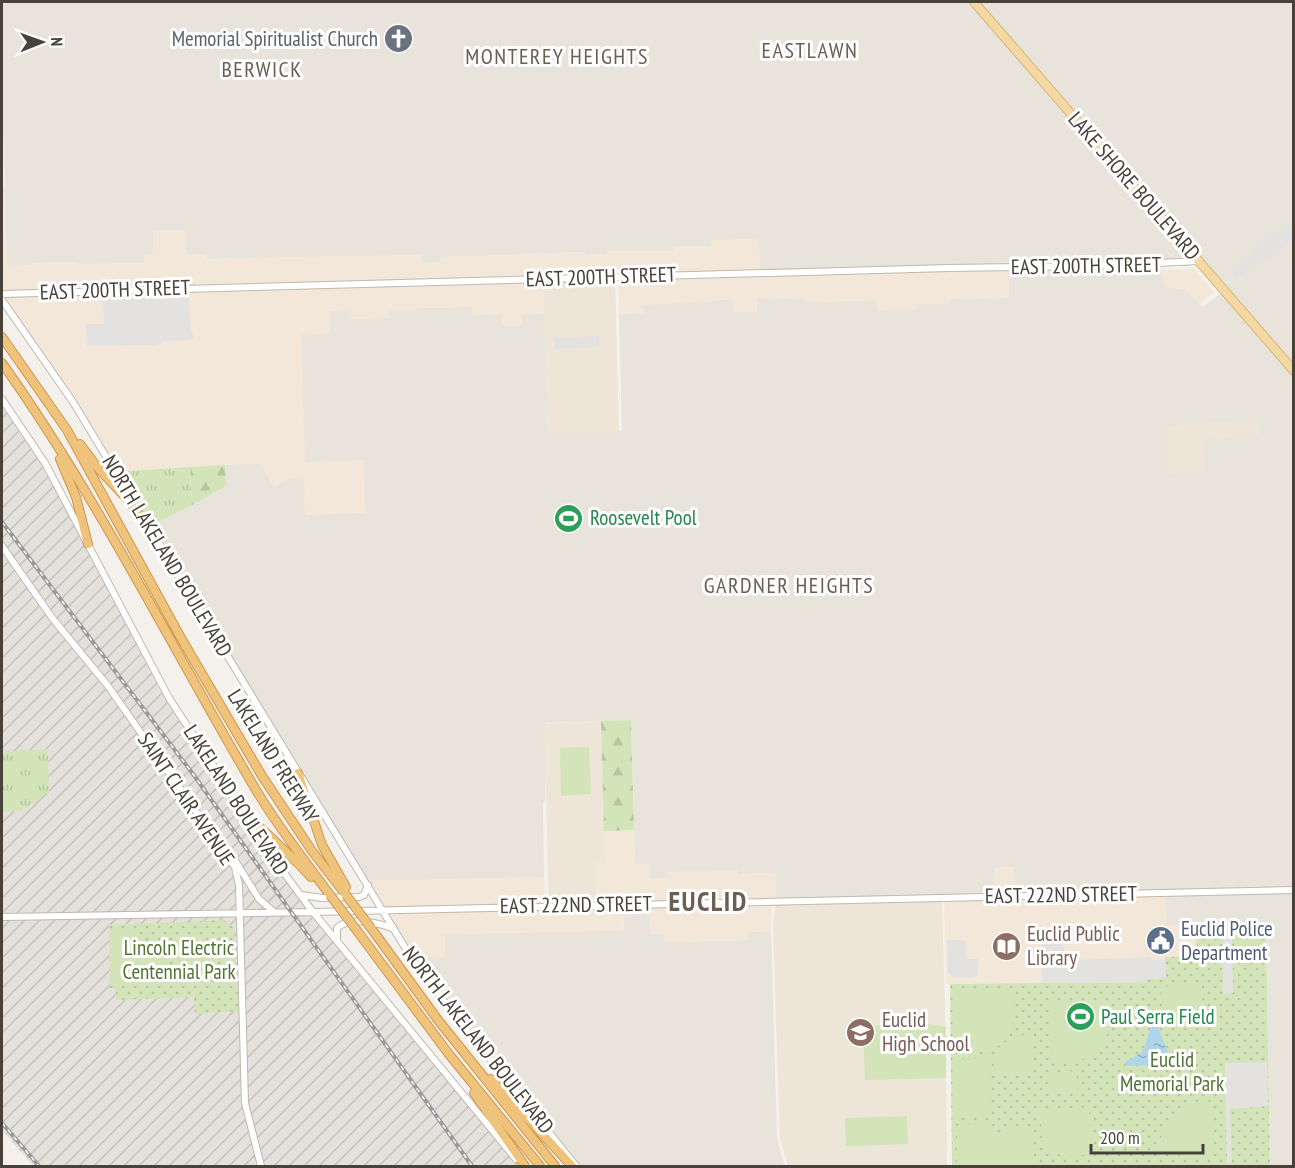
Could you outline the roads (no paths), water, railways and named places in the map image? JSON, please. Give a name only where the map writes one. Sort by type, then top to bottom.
[{"type":"highway","name":"LAKELAND FREEWAY","points":[[2,337],[67,430],[181,638],[262,776],[312,851],[348,895]]},
{"type":"highway","name":"LAKELAND FREEWAY","points":[[2,363],[99,515],[257,790],[330,895],[448,1053],[540,1167]]},
{"type":"highway","points":[[28,401],[55,449],[76,497],[88,544]]},
{"type":"highway","points":[[67,430],[129,501],[150,529]]},
{"type":"highway","points":[[298,773],[322,845],[348,895],[462,1049],[555,1167]]},
{"type":"highway","points":[[241,809],[330,895]]},
{"type":"highway","points":[[462,1049],[574,1167]]},
{"type":"highway","points":[[448,1053],[523,1167]]},
{"type":"main road","name":"LAKE SHORE BOULEVARD","points":[[974,2],[1293,371]]},
{"type":"street","name":"EAST 200TH STREET","points":[[2,294],[1200,261]]},
{"type":"street","points":[[7,308],[14,293]]},
{"type":"street","name":"NORTH LAKELAND BOULEVARD","points":[[2,300],[73,402],[298,773],[384,910],[394,930],[435,989],[574,1167]]},
{"type":"street","name":"LAKELAND BOULEVARD","points":[[2,399],[45,463],[169,698],[241,809],[313,912],[523,1167]]},
{"type":"street","name":"SAINT CLAIR AVENUE","points":[[2,546],[53,619],[108,686],[230,859],[237,874],[245,1103],[261,1167]]},
{"type":"street","points":[[219,844],[227,848],[259,899],[275,912]]},
{"type":"street","points":[[300,895],[322,898],[359,897],[364,895],[368,885]]},
{"type":"street","name":"EAST 222ND STREET","points":[[2,917],[1293,890]]},
{"type":"street","points":[[338,942],[337,930],[344,923],[376,922],[394,930]]},
{"type":"water","points":[[1151,1024],[1158,1027],[1167,1050],[1167,1059],[1148,1065],[1125,1066],[1125,1062],[1141,1053],[1145,1047]]},
{"type":"railway","points":[[2,522],[193,774],[472,1166]]},
{"type":"railway","points":[[2,1123],[39,1166]]},
{"type":"place","name":"Memorial Spiritualist Church","points":[[399,39]]},
{"type":"place","name":"Roosevelt Pool","points":[[569,518]]},
{"type":"place","name":"Euclid Police Department","points":[[1160,941]]},
{"type":"place","name":"Euclid Public Library","points":[[1006,946]]},
{"type":"place","name":"Paul Serra Field","points":[[1080,1017]]},
{"type":"place","name":"Euclid High School","points":[[861,1032]]},
{"type":"district","name":"EASTLAWN","points":[[810,50]]},
{"type":"district","name":"MONTEREY HEIGHTS","points":[[557,56]]},
{"type":"district","name":"BERWICK","points":[[262,69]]},
{"type":"district","name":"GARDNER HEIGHTS","points":[[789,585]]},
{"type":"district","name":"EUCLID","points":[[708,902]]},
{"type":"park label","name":"Lincoln Electric Centennial Park","points":[[179,960]]},
{"type":"park label","name":"Euclid Memorial Park","points":[[1172,1072]]}]
